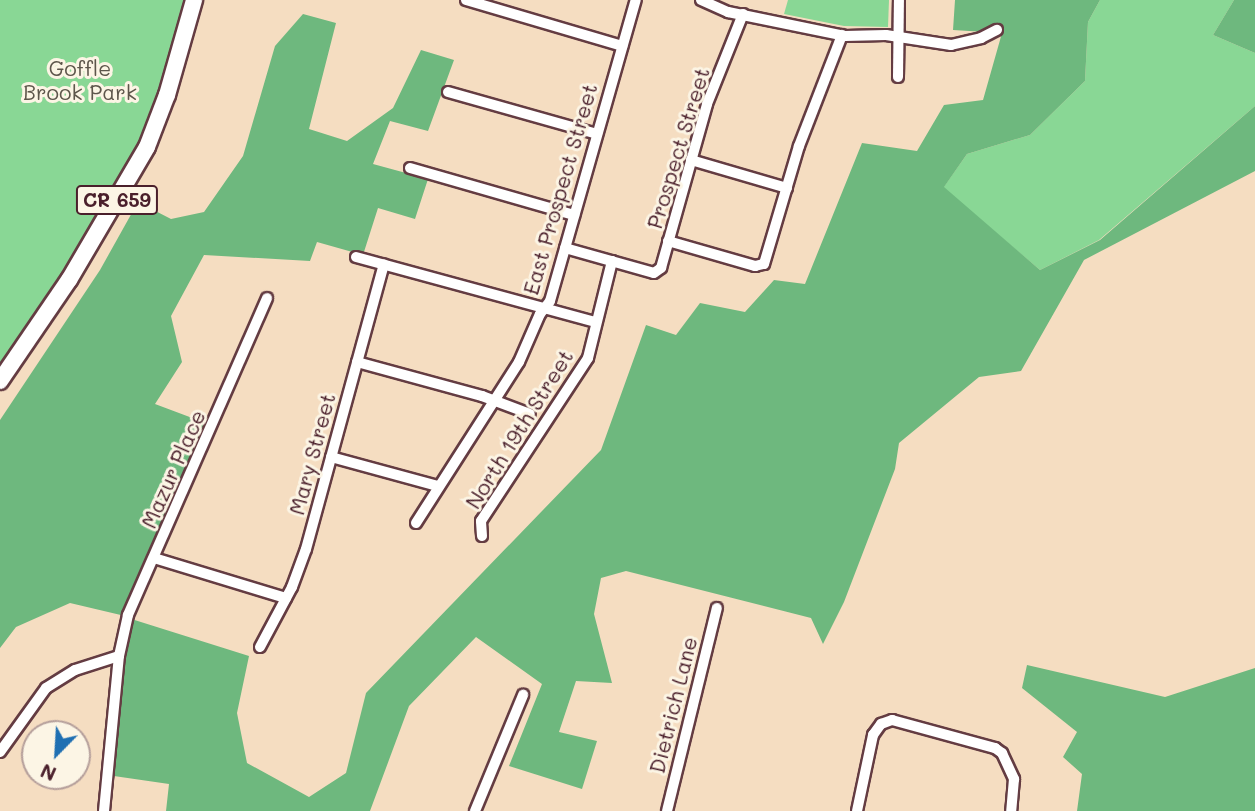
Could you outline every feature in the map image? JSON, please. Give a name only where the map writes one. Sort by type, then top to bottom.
[{"type":"main road","name":"CR 659","points":[[0,382],[74,272],[147,147],[167,95],[194,0]]},
{"type":"street","points":[[466,0],[622,46]]},
{"type":"street","name":"East Prospect Street","points":[[416,523],[524,353],[554,292],[635,0]]},
{"type":"street","points":[[701,0],[743,15],[842,35],[898,37],[951,45],[981,38],[997,30]]},
{"type":"street","points":[[898,77],[899,0]]},
{"type":"street","name":"Prospect Street","points":[[612,261],[657,272],[708,104],[743,15]]},
{"type":"street","points":[[668,241],[762,265],[767,260],[799,146],[842,35]]},
{"type":"street","points":[[447,92],[597,134]]},
{"type":"street","points":[[691,160],[787,188]]},
{"type":"street","points":[[410,168],[574,215]]},
{"type":"street","points":[[565,248],[612,261]]},
{"type":"street","points":[[356,257],[595,322]]},
{"type":"street","name":"North 19th Street","points":[[482,536],[481,521],[588,358],[612,261]]},
{"type":"street","name":"Mary Street","points":[[260,647],[286,598],[306,549],[384,264]]},
{"type":"street","name":"Mazur Place","points":[[104,811],[119,656],[128,615],[267,298]]},
{"type":"street","points":[[358,362],[530,414]]},
{"type":"street","points":[[331,457],[438,486]]},
{"type":"street","points":[[154,558],[286,598]]},
{"type":"street","name":"Dietrich Lane","points":[[667,811],[717,608]]},
{"type":"street","points":[[0,752],[46,688],[75,670],[119,656]]},
{"type":"street","points":[[475,811],[523,695]]},
{"type":"street","points":[[857,811],[876,729],[892,720],[995,748],[1002,753],[1012,769],[1014,783],[1011,811]]},
{"type":"green space","name":"Goffle Brook Park","points":[[0,0],[187,0],[160,96],[141,146],[61,283],[0,372]]},
{"type":"green space","points":[[788,0],[889,0],[888,27],[844,26],[784,14]]},
{"type":"green space","points":[[955,0],[1100,0],[1088,22],[1085,81],[1030,135],[967,154],[944,187],[1040,270],[1100,240],[1255,106],[1255,171],[1084,260],[1021,371],[979,377],[899,443],[895,469],[844,602],[823,644],[811,618],[626,571],[601,578],[594,614],[612,683],[576,681],[559,732],[597,741],[582,789],[509,766],[542,684],[476,637],[409,706],[370,811],[166,811],[169,784],[107,775],[125,616],[70,603],[16,627],[0,648],[0,420],[100,270],[138,202],[171,219],[204,212],[243,156],[275,46],[303,14],[336,23],[309,129],[347,141],[393,108],[421,50],[454,60],[428,131],[390,121],[373,164],[428,179],[415,219],[378,208],[363,255],[317,242],[310,261],[204,255],[171,316],[182,362],[155,404],[211,425],[125,617],[249,656],[237,713],[247,763],[309,797],[346,773],[366,693],[601,450],[646,325],[676,335],[700,303],[745,312],[774,280],[805,284],[862,143],[917,151],[944,105],[983,100],[1002,33],[953,30]]},
{"type":"green space","points":[[1100,0],[1234,0],[1213,35],[1255,53],[1255,106],[1099,240],[1040,270],[943,188],[967,154],[1030,135],[1085,81],[1088,22]]},
{"type":"green space","points":[[1234,0],[1255,0],[1255,53],[1213,35]]},
{"type":"green space","points":[[1027,665],[1165,697],[1255,668],[1255,811],[1077,811],[1082,774],[1063,757],[1077,732],[1022,688]]}]
